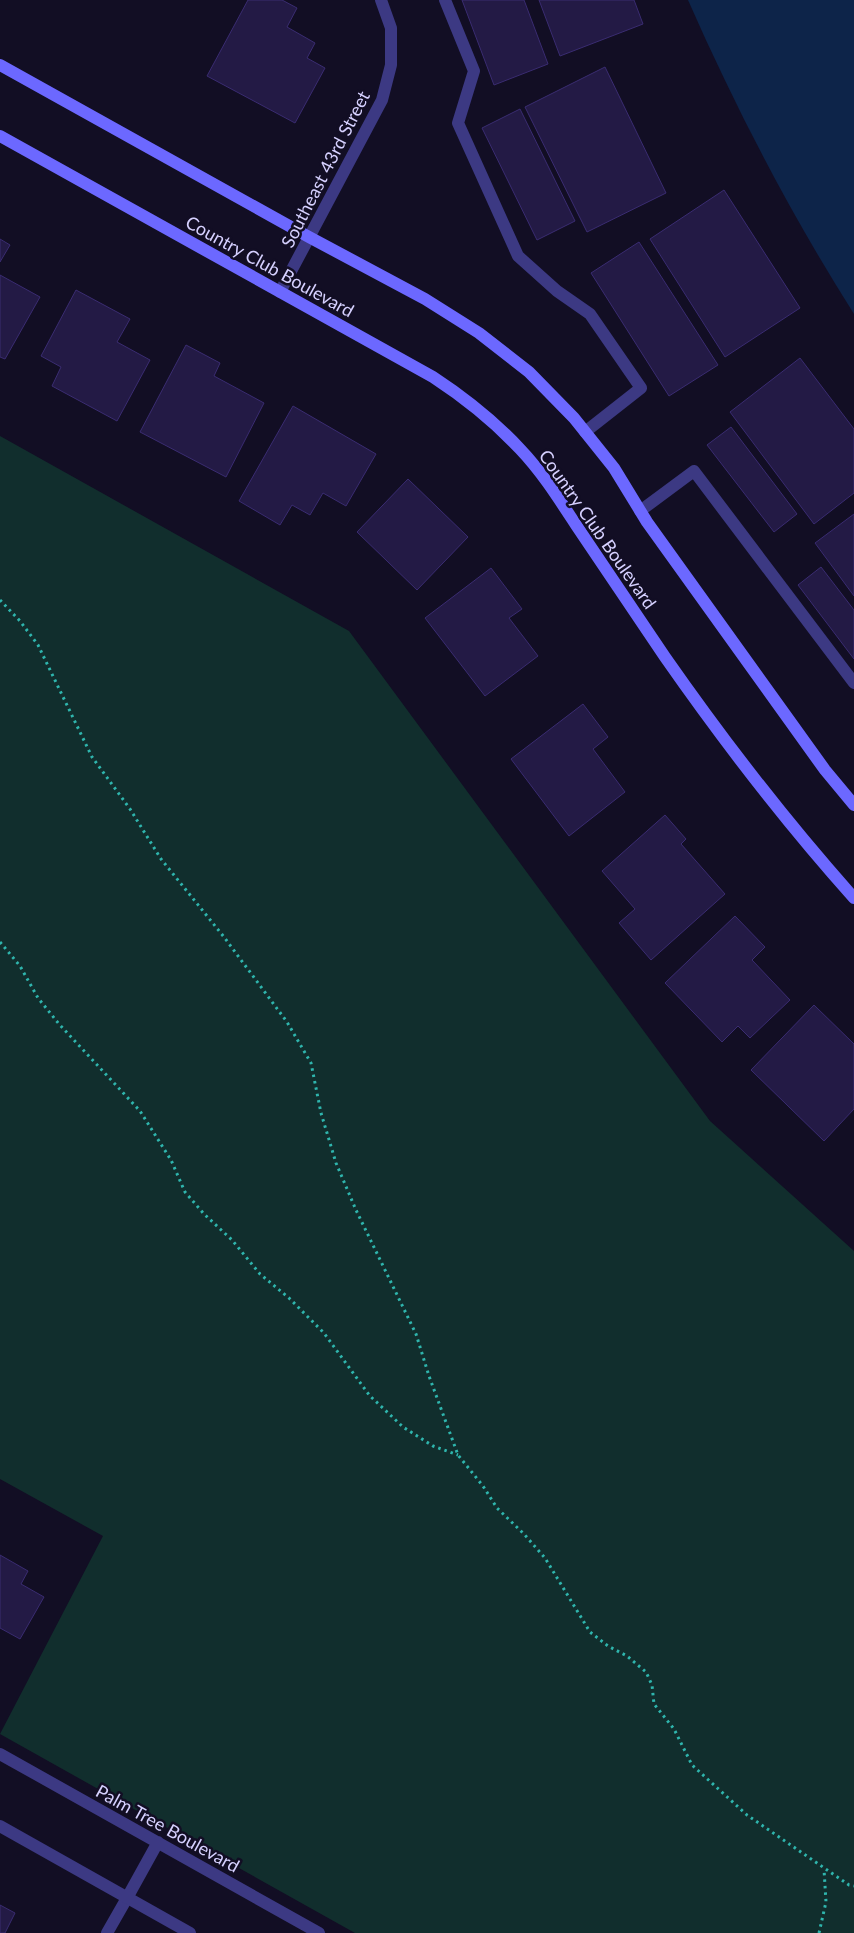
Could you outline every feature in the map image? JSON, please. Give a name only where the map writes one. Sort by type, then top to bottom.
[{"type":"main road","points":[[0,65],[309,237],[425,299],[479,333],[529,372],[574,418],[614,468],[640,511],[825,770],[854,805]]},
{"type":"main road","name":"Country Club Boulevard","points":[[0,136],[433,377],[465,398],[494,423],[522,450],[546,480],[665,656],[730,745],[854,898]]},
{"type":"street","name":"Southeast 43rd Street","points":[[280,292],[382,100],[391,65],[391,28],[381,0]]},
{"type":"street","points":[[445,0],[474,72],[458,123],[518,256],[557,291],[590,314],[642,388],[585,432]]},
{"type":"street","points":[[640,511],[694,471],[854,683]]},
{"type":"street","name":"Palm Tree Boulevard","points":[[0,1754],[319,1933]]},
{"type":"street","points":[[0,1826],[190,1933]]},
{"type":"street","points":[[107,1933],[158,1842]]},
{"type":"path","points":[[0,600],[20,621],[38,645],[92,757],[130,809],[161,859],[224,937],[287,1022],[311,1064],[321,1113],[336,1163],[356,1210],[416,1334],[458,1455],[498,1508],[545,1558],[590,1632],[608,1646],[627,1656],[646,1672],[652,1685],[654,1704],[674,1729],[692,1765],[747,1814],[824,1868],[854,1886]]},
{"type":"path","points":[[0,942],[20,966],[38,998],[59,1024],[140,1110],[171,1160],[185,1192],[204,1214],[232,1240],[260,1274],[289,1298],[324,1333],[370,1396],[403,1426],[433,1446],[458,1455]]},
{"type":"path","points":[[819,1933],[826,1902],[824,1868]]},
{"type":"green space","points":[[0,436],[349,631],[710,1121],[854,1251],[854,1933],[355,1933],[0,1734],[103,1536],[0,1479]]},
{"type":"water","points":[[688,0],[854,0],[854,314],[808,238],[765,160],[725,81]]},
{"type":"building","points":[[248,0],[282,0],[297,8],[287,27],[315,43],[307,58],[325,68],[295,123],[207,76]]},
{"type":"building","points":[[462,0],[524,0],[548,64],[494,85]]},
{"type":"building","points":[[539,0],[634,0],[643,24],[560,56]]},
{"type":"building","points":[[605,67],[666,193],[587,232],[525,107]]},
{"type":"building","points":[[520,109],[575,221],[537,240],[482,128]]},
{"type":"building","points":[[724,190],[800,308],[725,357],[650,239]]},
{"type":"building","points":[[0,239],[10,245],[0,262]]},
{"type":"building","points":[[639,242],[718,365],[669,396],[591,273]]},
{"type":"building","points":[[0,275],[40,297],[5,359],[0,357]]},
{"type":"building","points":[[76,290],[130,319],[117,342],[150,360],[117,421],[52,386],[61,367],[41,356]]},
{"type":"building","points":[[186,345],[220,363],[214,376],[264,403],[226,477],[140,432]]},
{"type":"building","points":[[800,358],[854,429],[854,493],[814,524],[730,412]]},
{"type":"building","points":[[293,406],[376,454],[346,506],[323,493],[310,515],[292,505],[280,525],[239,501]]},
{"type":"building","points":[[731,427],[797,514],[774,532],[707,445]]},
{"type":"building","points":[[408,479],[468,537],[417,590],[357,532]]},
{"type":"building","points":[[854,514],[854,596],[815,543]]},
{"type":"building","points":[[821,567],[854,610],[854,659],[798,585]]},
{"type":"building","points":[[491,568],[522,609],[509,618],[538,656],[485,696],[425,618]]},
{"type":"building","points":[[583,704],[608,737],[593,749],[625,792],[569,836],[511,759]]},
{"type":"building","points":[[665,815],[686,839],[681,844],[725,894],[651,960],[619,923],[635,909],[602,871]]},
{"type":"building","points":[[735,916],[765,947],[752,960],[790,1000],[750,1038],[738,1026],[722,1042],[665,983]]},
{"type":"building","points":[[814,1005],[854,1044],[854,1109],[824,1141],[751,1070]]},
{"type":"building","points":[[0,1555],[28,1571],[21,1584],[44,1597],[20,1639],[0,1628]]},
{"type":"building","points":[[0,1905],[15,1913],[5,1933],[0,1933]]}]
